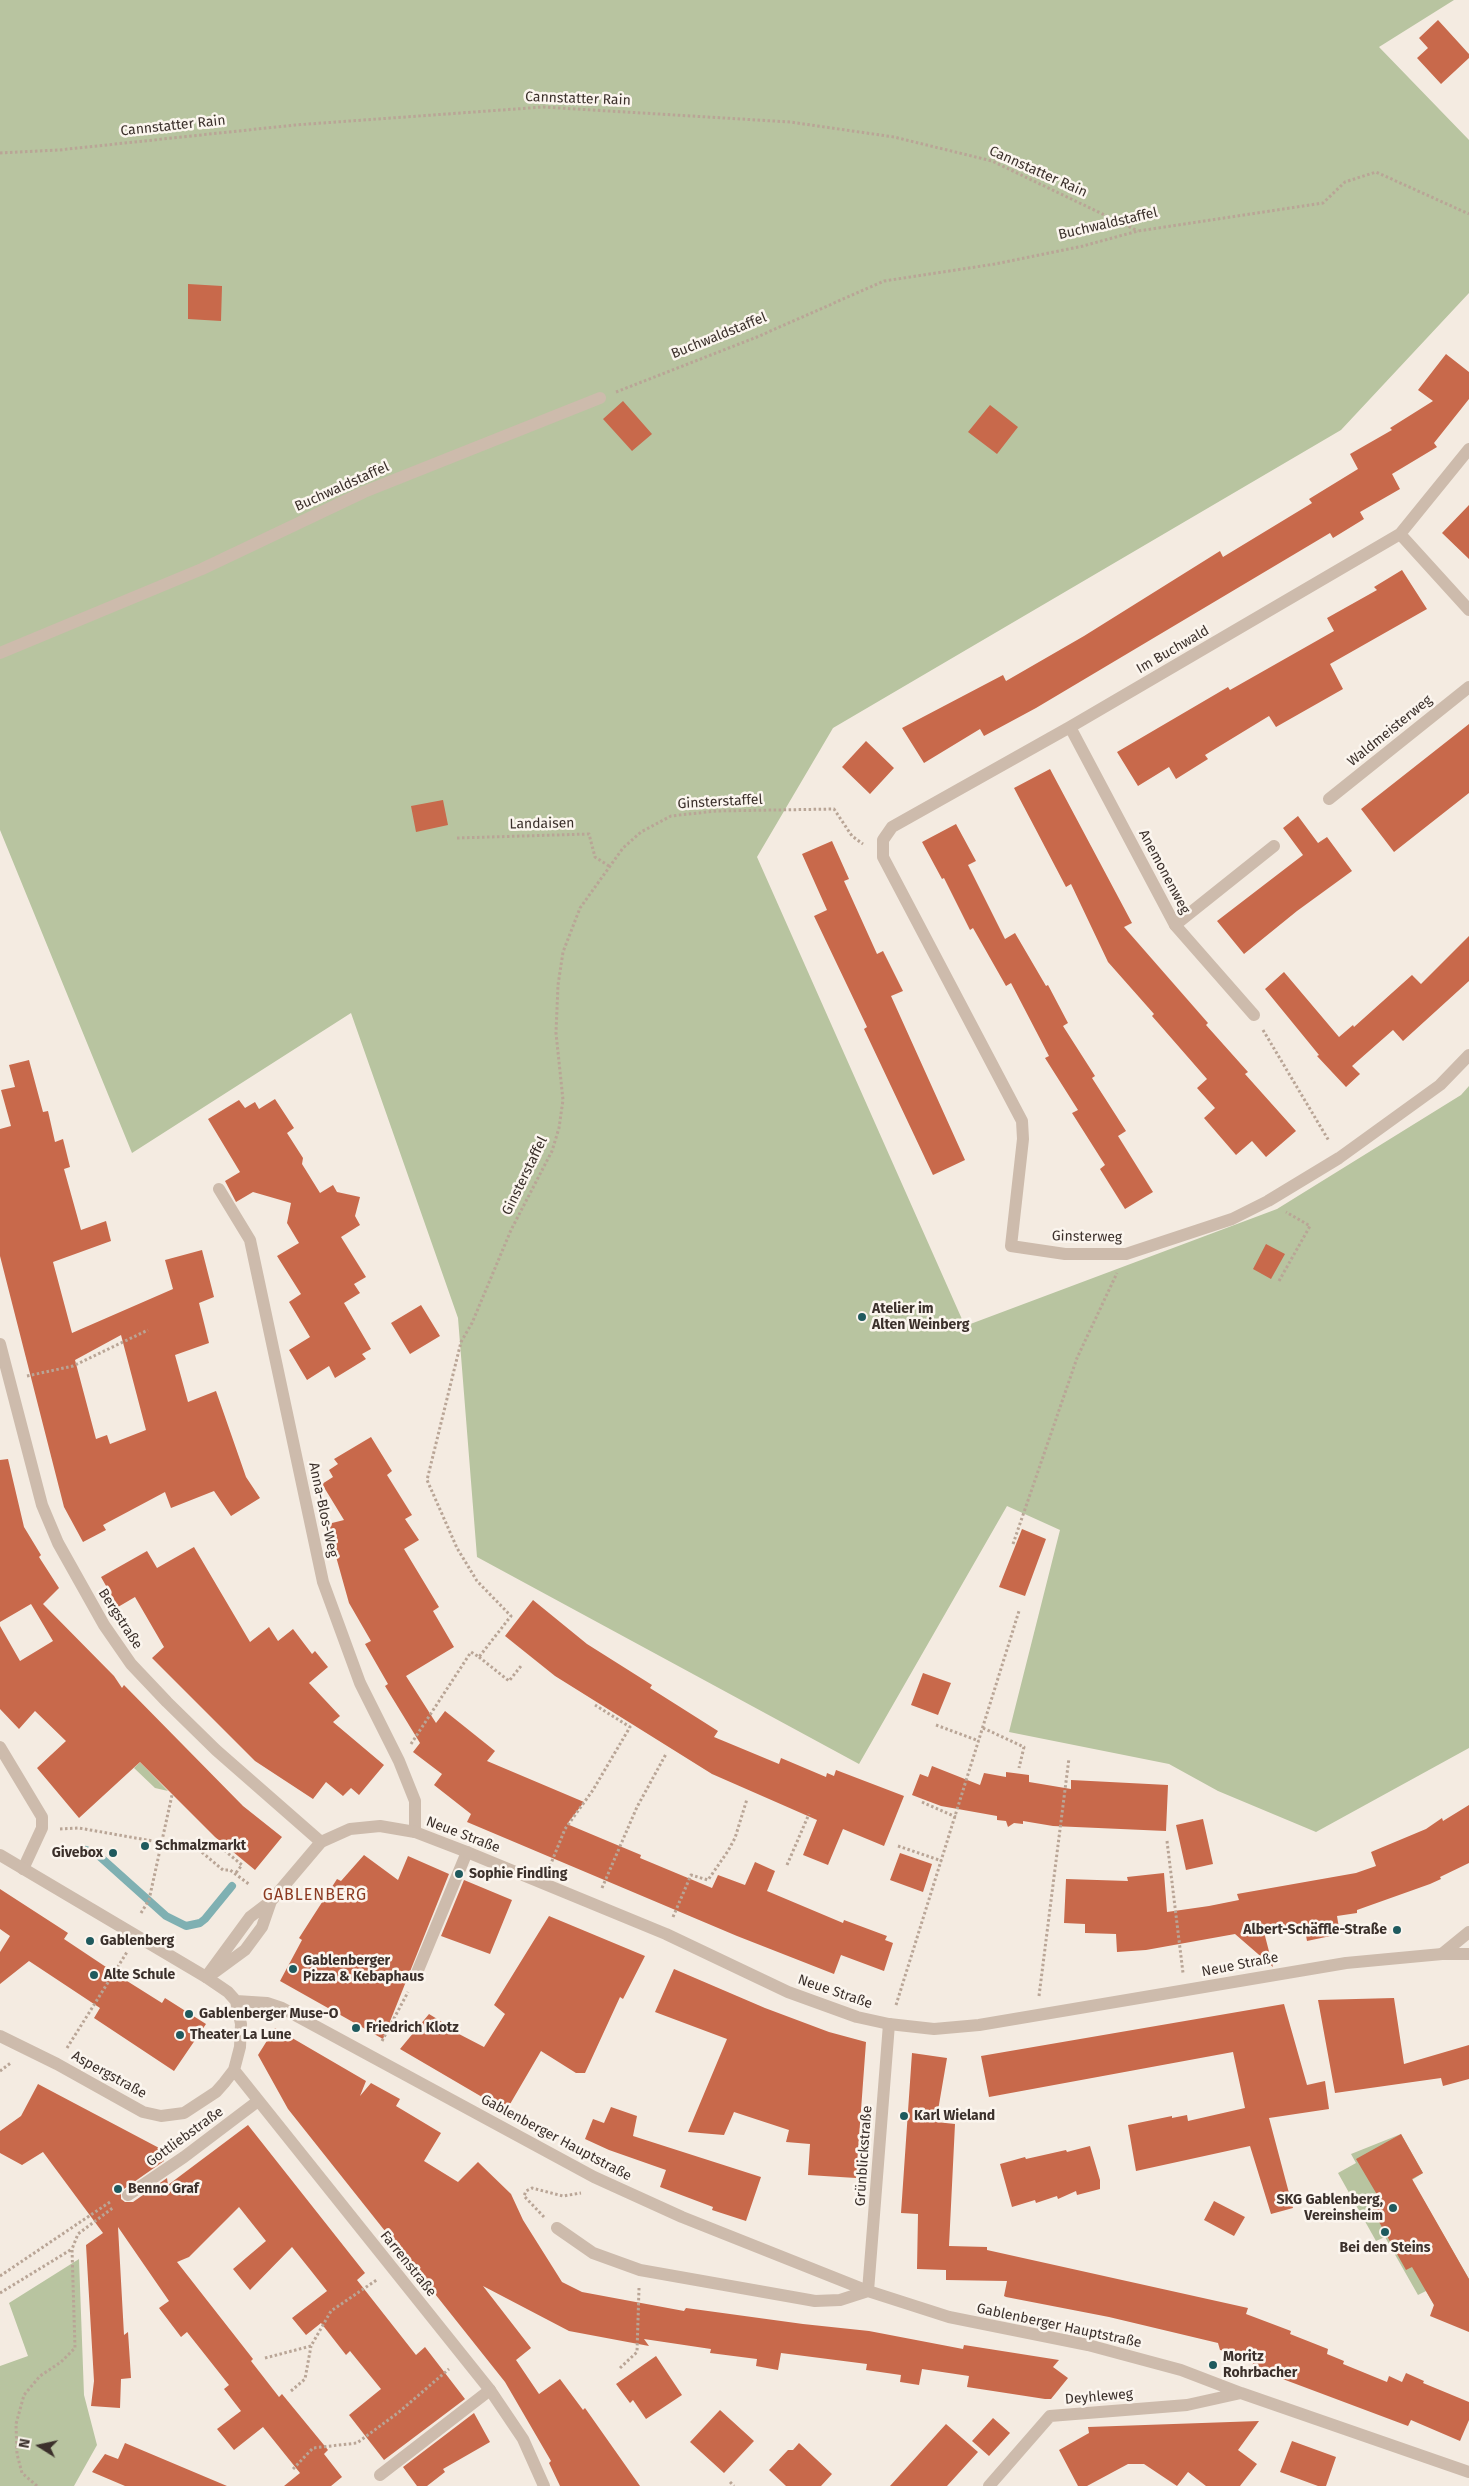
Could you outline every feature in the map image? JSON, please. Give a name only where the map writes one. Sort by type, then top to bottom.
[{"type":"street","name":"Buchwaldstaffel","points":[[0,653],[202,569],[364,492],[600,398]]},
{"type":"street","name":"Im Buchwald","points":[[883,857],[884,840],[892,827],[1070,727],[1400,534],[1469,449]]},
{"type":"street","points":[[1400,534],[1469,610]]},
{"type":"street","name":"Waldmeisterweg","points":[[1329,799],[1469,687]]},
{"type":"street","name":"Anemonenweg","points":[[1070,727],[1175,925],[1254,1015]]},
{"type":"street","points":[[1175,925],[1274,846]]},
{"type":"street","name":"Ginsterweg","points":[[883,857],[1022,1121],[1023,1139],[1011,1246],[1065,1254],[1126,1254],[1232,1219],[1268,1201],[1339,1158],[1440,1085],[1469,1055]]},
{"type":"street","name":"Anna-Blos-Weg","points":[[219,1189],[250,1240],[323,1582],[360,1683],[399,1761],[415,1801],[415,1832]]},
{"type":"street","name":"Bergstraße","points":[[0,1344],[42,1505],[58,1543],[104,1625],[131,1664],[167,1702],[216,1750],[321,1842]]},
{"type":"street","points":[[0,1747],[42,1817],[42,1828],[23,1869]]},
{"type":"street","name":"Neue Straße","points":[[206,1978],[250,1916],[271,1901],[321,1842],[350,1829],[380,1826],[415,1832],[467,1852],[666,1934],[788,1992],[857,2018],[890,2024],[934,2029],[1036,2016],[1346,1963],[1442,1954]]},
{"type":"street","points":[[416,1975],[467,1852]]},
{"type":"street","points":[[0,1854],[206,1978],[228,1992],[236,2001]]},
{"type":"street","points":[[1442,1954],[1469,1932]]},
{"type":"street","points":[[1442,1954],[1469,1954]]},
{"type":"street","name":"Gablenberger Hauptstraße","points":[[236,2001],[267,2003],[282,2008],[594,2177],[682,2217],[868,2291],[948,2318],[1088,2345],[1181,2370],[1241,2393],[1469,2472]]},
{"type":"street","name":"Aspergstraße","points":[[0,2036],[57,2064],[117,2099],[144,2112],[161,2116],[184,2113],[216,2092],[234,2070],[240,2047],[241,2024],[236,2001]]},
{"type":"street","name":"Grünblickstraße","points":[[868,2291],[890,2024]]},
{"type":"street","name":"Farrenstraße","points":[[234,2070],[490,2390],[522,2439],[544,2486]]},
{"type":"street","name":"Gottliebstraße","points":[[124,2199],[258,2102]]},
{"type":"street","points":[[557,2228],[593,2253],[640,2270],[815,2301],[840,2300],[868,2291]]},
{"type":"street","points":[[380,2475],[490,2390]]},
{"type":"street","name":"Deyhleweg","points":[[989,2486],[1050,2416],[1187,2405],[1241,2393]]},
{"type":"path","name":"Cannstatter Rain","points":[[0,153],[59,150],[296,125],[543,107],[790,122],[894,138],[992,160],[1138,231]]},
{"type":"path","name":"Buchwaldstaffel","points":[[600,398],[757,337],[884,281],[995,264],[1083,246],[1138,231],[1323,203],[1345,182],[1376,172],[1469,214]]},
{"type":"path","name":"Ginsterstaffel","points":[[414,1740],[471,1652],[479,1657],[511,1616],[477,1581],[457,1548],[427,1480],[461,1342],[472,1323],[511,1230],[552,1151],[559,1128],[563,1100],[556,1033],[562,952],[580,908],[623,848],[641,832],[671,816],[716,811],[834,809],[852,836],[883,857]]},
{"type":"path","name":"Landaisen","points":[[457,838],[589,834],[595,858],[609,866]]},
{"type":"path","points":[[1254,1015],[1322,1129]]},
{"type":"path","points":[[1268,1201],[1310,1226],[1279,1281]]},
{"type":"path","points":[[1013,1544],[1077,1358],[1126,1254]]},
{"type":"path","points":[[10,1381],[73,1366],[148,1330]]},
{"type":"path","points":[[890,2024],[1019,1611]]},
{"type":"path","points":[[479,1657],[509,1681],[521,1666]]},
{"type":"path","points":[[544,1883],[565,1829],[593,1790],[630,1727],[595,1705]]},
{"type":"path","points":[[936,1725],[979,1741]]},
{"type":"path","points":[[983,1728],[1024,1747],[1019,1768]]},
{"type":"path","points":[[595,1904],[637,1807],[666,1754]]},
{"type":"path","points":[[1036,2016],[1069,1758]]},
{"type":"path","points":[[141,1913],[149,1900],[172,1795]]},
{"type":"path","points":[[666,1934],[691,1875],[708,1880],[728,1851],[735,1838],[747,1799]]},
{"type":"path","points":[[922,1802],[956,1817]]},
{"type":"path","points":[[787,1865],[809,1814]]},
{"type":"path","points":[[75,1830],[79,1828],[198,1849],[223,1870],[230,1870],[250,1885]]},
{"type":"path","points":[[1167,1841],[1185,1991]]},
{"type":"path","points":[[226,1846],[224,1850],[242,1865],[235,1874]]},
{"type":"path","points":[[898,1846],[942,1861]]},
{"type":"path","points":[[79,2028],[137,1936]]},
{"type":"path","points":[[373,2057],[399,2012],[416,1975]]},
{"type":"path","points":[[557,2228],[524,2196],[526,2191],[532,2188],[563,2196],[583,2192],[594,2177]]},
{"type":"path","points":[[37,2486],[22,2472],[17,2454],[16,2424],[24,2395],[40,2376],[61,2362],[75,2348],[72,2249],[78,2234],[124,2199]]},
{"type":"path","points":[[0,2276],[90,2216]]},
{"type":"path","points":[[0,2293],[72,2249]]},
{"type":"path","points":[[291,2391],[305,2379],[311,2346],[331,2311],[393,2269]]},
{"type":"path","points":[[620,2368],[637,2352],[640,2270]]},
{"type":"path","points":[[265,2358],[311,2346]]},
{"type":"path","points":[[293,2469],[313,2448],[357,2443],[399,2412],[463,2357]]},
{"type":"path","points":[[730,2482],[734,2486]]},
{"type":"green space","points":[[0,0],[1454,0],[1379,47],[1469,140],[1469,293],[1341,430],[833,728],[757,857],[965,1326],[1277,1209],[1461,1095],[1469,1086],[1469,1748],[1316,1832],[1218,1791],[1169,1764],[1009,1732],[1060,1530],[1007,1506],[859,1764],[477,1557],[458,1318],[351,1013],[132,1153],[0,830]]},
{"type":"green space","points":[[140,1762],[168,1791],[155,1788],[134,1768]]},
{"type":"green space","name":"SKG Gablenberg, Vereinsheim","points":[[1401,2134],[1423,2173],[1412,2180],[1469,2279],[1434,2305],[1426,2291],[1418,2295],[1385,2237],[1376,2241],[1338,2173],[1356,2163],[1351,2154]]},
{"type":"green space","points":[[79,2259],[84,2395],[97,2445],[74,2486],[0,2486],[0,2366],[28,2356],[9,2303]]},
{"type":"building","points":[[1438,20],[1469,54],[1469,58],[1441,84],[1417,58],[1428,48],[1419,38]]},
{"type":"building","points":[[188,284],[222,286],[221,321],[188,319]]},
{"type":"building","points":[[1446,354],[1469,372],[1469,399],[1434,443],[1437,447],[1392,474],[1400,489],[1360,512],[1364,519],[1333,538],[1330,533],[1036,708],[984,736],[980,729],[924,763],[902,728],[1003,675],[1006,681],[1084,636],[1220,551],[1223,557],[1312,503],[1309,499],[1358,469],[1350,454],[1392,430],[1390,428],[1433,401],[1418,390]]},
{"type":"building","points":[[623,401],[652,434],[632,451],[603,419]]},
{"type":"building","points":[[990,405],[1018,427],[997,454],[968,432]]},
{"type":"building","points":[[1469,505],[1469,559],[1442,533]]},
{"type":"building","points":[[1402,570],[1427,609],[1330,664],[1343,689],[1276,727],[1269,716],[1205,755],[1208,759],[1176,779],[1169,767],[1138,786],[1117,752],[1228,687],[1230,690],[1334,631],[1327,618],[1377,590],[1374,587]]},
{"type":"building","points":[[1469,724],[1469,793],[1394,852],[1361,809]]},
{"type":"building","points":[[866,741],[894,768],[870,794],[842,767]]},
{"type":"building","points":[[1050,769],[1132,923],[1124,927],[1208,1023],[1206,1025],[1248,1072],[1245,1074],[1296,1131],[1266,1157],[1252,1141],[1236,1155],[1204,1118],[1215,1108],[1197,1088],[1207,1079],[1152,1016],[1154,1014],[1108,962],[1071,884],[1066,887],[1014,788]]},
{"type":"building","points":[[443,800],[448,825],[416,832],[411,806]]},
{"type":"building","points":[[1298,816],[1318,843],[1327,837],[1352,871],[1297,911],[1244,954],[1217,921],[1303,855],[1283,828]]},
{"type":"building","points":[[956,824],[976,861],[968,865],[1005,939],[1015,933],[1046,986],[1048,985],[1068,1023],[1063,1026],[1095,1076],[1092,1078],[1126,1131],[1118,1136],[1153,1192],[1125,1209],[1100,1169],[1105,1165],[1072,1113],[1078,1110],[1045,1058],[1049,1056],[1011,983],[1006,986],[973,928],[970,930],[944,878],[942,879],[922,842]]},
{"type":"building","points":[[832,841],[849,879],[844,881],[877,954],[883,951],[903,991],[891,996],[965,1160],[933,1175],[864,1029],[867,1027],[814,916],[827,910],[802,854]]},
{"type":"building","points":[[1469,936],[1469,981],[1403,1041],[1393,1030],[1352,1066],[1360,1074],[1346,1087],[1317,1056],[1319,1055],[1265,989],[1284,972],[1339,1037],[1353,1025],[1354,1027],[1412,975],[1421,984]]},
{"type":"building","points":[[29,1060],[43,1112],[48,1111],[55,1142],[63,1139],[70,1167],[64,1169],[81,1230],[106,1221],[111,1241],[53,1262],[72,1333],[173,1289],[165,1260],[202,1250],[214,1297],[199,1303],[209,1343],[175,1355],[188,1402],[216,1391],[246,1477],[260,1498],[231,1516],[214,1491],[171,1508],[165,1492],[103,1525],[106,1530],[83,1542],[64,1507],[0,1256],[0,1129],[11,1126],[1,1090],[15,1087],[9,1065]],"holes":[[[121,1335],[146,1430],[110,1444],[107,1435],[96,1439],[75,1360]]]},
{"type":"building","points":[[275,1099],[294,1128],[287,1133],[303,1158],[302,1164],[320,1193],[333,1185],[337,1192],[360,1197],[355,1216],[360,1225],[341,1237],[366,1277],[354,1284],[360,1293],[344,1303],[371,1349],[362,1354],[366,1359],[335,1378],[329,1366],[307,1380],[289,1350],[310,1337],[289,1302],[301,1294],[277,1256],[299,1243],[287,1223],[291,1203],[253,1192],[236,1202],[225,1181],[240,1172],[208,1119],[239,1100],[245,1108],[255,1102],[259,1109]]},
{"type":"building","points":[[1266,1244],[1285,1254],[1271,1279],[1253,1269]]},
{"type":"building","points":[[421,1305],[440,1336],[410,1354],[391,1323]]},
{"type":"building","points":[[371,1437],[392,1471],[387,1475],[412,1515],[405,1519],[419,1540],[404,1549],[439,1607],[433,1611],[454,1647],[406,1676],[436,1723],[445,1711],[495,1751],[487,1761],[584,1802],[567,1824],[641,1855],[640,1858],[712,1888],[718,1875],[745,1885],[755,1862],[775,1871],[767,1891],[843,1923],[844,1920],[887,1936],[885,1940],[893,1943],[884,1971],[841,1955],[834,1974],[737,1936],[467,1822],[471,1814],[434,1785],[442,1774],[413,1752],[420,1743],[385,1686],[388,1684],[365,1644],[371,1641],[349,1603],[335,1553],[328,1524],[344,1520],[322,1484],[333,1477],[329,1470],[338,1464],[334,1459]]},
{"type":"building","points":[[8,1459],[24,1527],[41,1555],[39,1557],[59,1588],[43,1604],[114,1676],[122,1688],[124,1685],[243,1806],[282,1837],[255,1870],[215,1837],[140,1762],[79,1818],[37,1768],[66,1741],[35,1711],[19,1729],[0,1709],[0,1626],[20,1661],[53,1641],[31,1604],[0,1622],[0,1460]]},
{"type":"building","points":[[1022,1529],[1046,1539],[1025,1596],[999,1587]]},
{"type":"building","points":[[194,1547],[250,1642],[269,1627],[278,1641],[293,1629],[312,1654],[315,1651],[328,1667],[309,1683],[340,1716],[333,1722],[384,1765],[359,1795],[351,1788],[343,1796],[326,1782],[313,1799],[255,1761],[152,1658],[164,1647],[135,1597],[118,1607],[101,1577],[147,1551],[157,1568]]},
{"type":"building","points":[[533,1600],[587,1644],[652,1685],[650,1688],[718,1731],[714,1737],[779,1764],[781,1758],[826,1777],[827,1773],[834,1776],[836,1770],[904,1796],[884,1846],[843,1829],[828,1865],[803,1855],[817,1820],[712,1774],[555,1676],[505,1636]]},
{"type":"building","points":[[923,1673],[951,1683],[938,1715],[911,1705]]},
{"type":"building","points":[[932,1766],[980,1785],[984,1773],[1006,1777],[1006,1772],[1029,1775],[1029,1782],[1071,1789],[1071,1780],[1168,1785],[1166,1831],[1053,1826],[1023,1821],[1023,1824],[1014,1823],[1008,1827],[1006,1821],[997,1820],[997,1816],[941,1806],[912,1795],[920,1774],[928,1777]]},
{"type":"building","points":[[1469,1805],[1469,1863],[1430,1884],[1357,1910],[1357,1913],[1337,1916],[1340,1934],[1307,1941],[1304,1925],[1264,1932],[1273,1967],[1235,1934],[1146,1950],[1117,1952],[1116,1934],[1085,1933],[1085,1924],[1064,1923],[1066,1879],[1128,1881],[1127,1877],[1164,1873],[1167,1912],[1209,1906],[1239,1900],[1237,1894],[1356,1873],[1376,1866],[1371,1852],[1426,1829],[1442,1818],[1443,1821]]},
{"type":"building","points":[[1203,1819],[1213,1864],[1186,1870],[1176,1825]]},
{"type":"building","points":[[900,1853],[932,1864],[923,1892],[890,1880]]},
{"type":"building","points":[[364,1855],[398,1880],[408,1856],[449,1874],[383,2039],[280,1981],[302,1940],[299,1938],[337,1879],[341,1881]]},
{"type":"building","points":[[464,1880],[512,1900],[490,1954],[441,1936]]},
{"type":"building","points":[[0,1889],[68,1933],[64,1939],[127,1981],[162,2003],[165,1998],[206,2024],[174,2071],[94,2018],[100,2008],[29,1961],[0,1984],[0,1952],[10,1936],[0,1929]]},
{"type":"building","points":[[549,1916],[645,1956],[623,1999],[620,1997],[585,2073],[576,2073],[541,2051],[506,2111],[400,2049],[429,2014],[457,2031],[457,2033],[484,2047],[505,2014],[494,2005]]},
{"type":"building","points":[[674,1969],[765,2008],[829,2032],[866,2042],[856,2178],[808,2175],[810,2144],[786,2142],[789,2130],[734,2112],[724,2135],[688,2132],[727,2039],[655,2012]]},
{"type":"building","points":[[1394,1998],[1404,2064],[1469,2045],[1469,2079],[1443,2086],[1441,2078],[1335,2093],[1318,2000]]},
{"type":"building","points":[[1284,2004],[1307,2085],[1325,2081],[1329,2109],[1269,2118],[1293,2208],[1271,2214],[1250,2146],[1136,2171],[1128,2125],[1172,2116],[1172,2118],[1187,2115],[1188,2121],[1245,2108],[1233,2052],[989,2097],[981,2056]]},
{"type":"building","points":[[275,2028],[366,2081],[360,2096],[371,2083],[400,2099],[396,2106],[441,2133],[424,2161],[458,2182],[478,2162],[511,2194],[523,2220],[562,2282],[582,2292],[684,2311],[686,2308],[869,2331],[963,2349],[964,2345],[1059,2360],[1053,2367],[1068,2378],[1051,2399],[1045,2399],[967,2387],[969,2376],[922,2369],[919,2385],[900,2382],[901,2375],[866,2370],[867,2364],[781,2353],[778,2370],[756,2366],[757,2359],[710,2353],[711,2349],[644,2339],[649,2346],[569,2331],[483,2286],[531,2348],[516,2360],[539,2394],[560,2379],[583,2410],[585,2408],[640,2486],[560,2486],[549,2463],[551,2461],[505,2382],[288,2109],[258,2055]]},
{"type":"building","points":[[912,2053],[947,2058],[936,2122],[955,2124],[949,2246],[987,2247],[987,2250],[1248,2308],[1246,2314],[1291,2331],[1290,2334],[1328,2349],[1327,2354],[1344,2361],[1343,2364],[1387,2382],[1389,2376],[1402,2382],[1406,2373],[1424,2381],[1423,2383],[1469,2402],[1469,2420],[1460,2441],[1411,2420],[1408,2426],[1264,2372],[1265,2370],[1252,2366],[1255,2358],[1220,2350],[1218,2343],[1109,2317],[1006,2297],[1004,2296],[1007,2281],[946,2280],[946,2270],[917,2269],[918,2214],[901,2213]]},
{"type":"building","points":[[38,2084],[161,2149],[164,2161],[121,2191],[121,2199],[125,2202],[133,2202],[167,2178],[168,2185],[248,2125],[365,2273],[357,2280],[416,2355],[425,2347],[465,2399],[384,2460],[349,2415],[381,2389],[350,2351],[346,2355],[321,2323],[306,2335],[292,2318],[327,2291],[312,2272],[292,2247],[250,2290],[233,2269],[266,2241],[239,2207],[189,2257],[177,2262],[253,2359],[251,2361],[279,2397],[282,2394],[328,2450],[324,2454],[342,2477],[331,2486],[284,2486],[300,2473],[263,2427],[234,2450],[217,2429],[241,2411],[224,2389],[229,2385],[187,2332],[181,2337],[159,2308],[169,2301],[118,2227],[124,2335],[128,2332],[131,2378],[121,2379],[120,2408],[91,2406],[94,2381],[86,2245],[103,2233],[43,2152],[22,2165],[0,2153],[0,2131],[21,2116]]},
{"type":"building","points":[[611,2107],[637,2116],[633,2136],[761,2177],[746,2221],[712,2210],[713,2207],[660,2187],[666,2170],[609,2150],[585,2139],[593,2119],[604,2123]]},
{"type":"building","name":"SKG Gablenberg, Vereinsheim","points":[[1401,2134],[1423,2173],[1412,2179],[1469,2279],[1469,2332],[1430,2316],[1434,2305],[1412,2267],[1406,2270],[1369,2204],[1379,2198],[1356,2159]]},
{"type":"building","points":[[1090,2146],[1100,2180],[1100,2189],[1077,2195],[1076,2191],[1058,2199],[1057,2196],[1036,2203],[1035,2200],[1012,2207],[1000,2164],[1025,2157],[1026,2159]]},
{"type":"building","points":[[1214,2201],[1245,2217],[1234,2236],[1204,2220]]},
{"type":"building","points":[[656,2356],[682,2395],[646,2419],[633,2400],[630,2403],[616,2384]]},
{"type":"building","points":[[720,2410],[754,2441],[724,2473],[690,2442]]},
{"type":"building","points":[[474,2413],[490,2442],[443,2469],[445,2472],[427,2486],[417,2486],[403,2467]]},
{"type":"building","points":[[993,2418],[1010,2433],[989,2456],[972,2441]]},
{"type":"building","points":[[1259,2421],[1238,2450],[1257,2464],[1240,2486],[1206,2486],[1188,2472],[1177,2486],[1144,2464],[1128,2464],[1087,2486],[1078,2486],[1059,2450],[1089,2433],[1088,2427]]},
{"type":"building","points":[[946,2424],[978,2452],[947,2486],[890,2486]]},
{"type":"building","points":[[1292,2441],[1336,2457],[1326,2486],[1318,2486],[1280,2472]]},
{"type":"building","points":[[125,2443],[227,2486],[125,2486],[92,2472],[105,2454],[118,2459]]},
{"type":"building","points":[[799,2443],[832,2474],[821,2486],[786,2486],[769,2470],[788,2450],[793,2450]]},
{"type":"waterway","points":[[86,1850],[98,1855],[166,1916],[186,1926],[200,1923],[205,1919],[232,1886]]},
{"type":"place","name":"Atelier im Alten Weinberg","points":[[862,1317]]},
{"type":"place","name":"Schmalzmarkt","points":[[145,1846]]},
{"type":"place","name":"Givebox","points":[[113,1853]]},
{"type":"place","name":"Sophie Findling","points":[[459,1874]]},
{"type":"place","name":"Albert-Schäffle-Straße","points":[[1397,1930]]},
{"type":"place","name":"Gablenberg","points":[[90,1941]]},
{"type":"place","name":"Gablenberger Pizza & Kebaphaus","points":[[293,1969]]},
{"type":"place","name":"Alte Schule","points":[[94,1975]]},
{"type":"place","name":"Gablenberger Muse-O","points":[[189,2014]]},
{"type":"place","name":"Friedrich Klotz","points":[[356,2028]]},
{"type":"place","name":"Theater La Lune","points":[[180,2035]]},
{"type":"place","name":"Karl Wieland","points":[[904,2116]]},
{"type":"place","name":"Benno Graf","points":[[118,2189]]},
{"type":"place","name":"SKG Gablenberg, Vereinsheim","points":[[1393,2208]]},
{"type":"place","name":"Bei den Steins","points":[[1385,2232]]},
{"type":"place","name":"Moritz Rohrbacher","points":[[1213,2365]]},
{"type":"district","name":"GABLENBERG","points":[[315,1896]]}]
